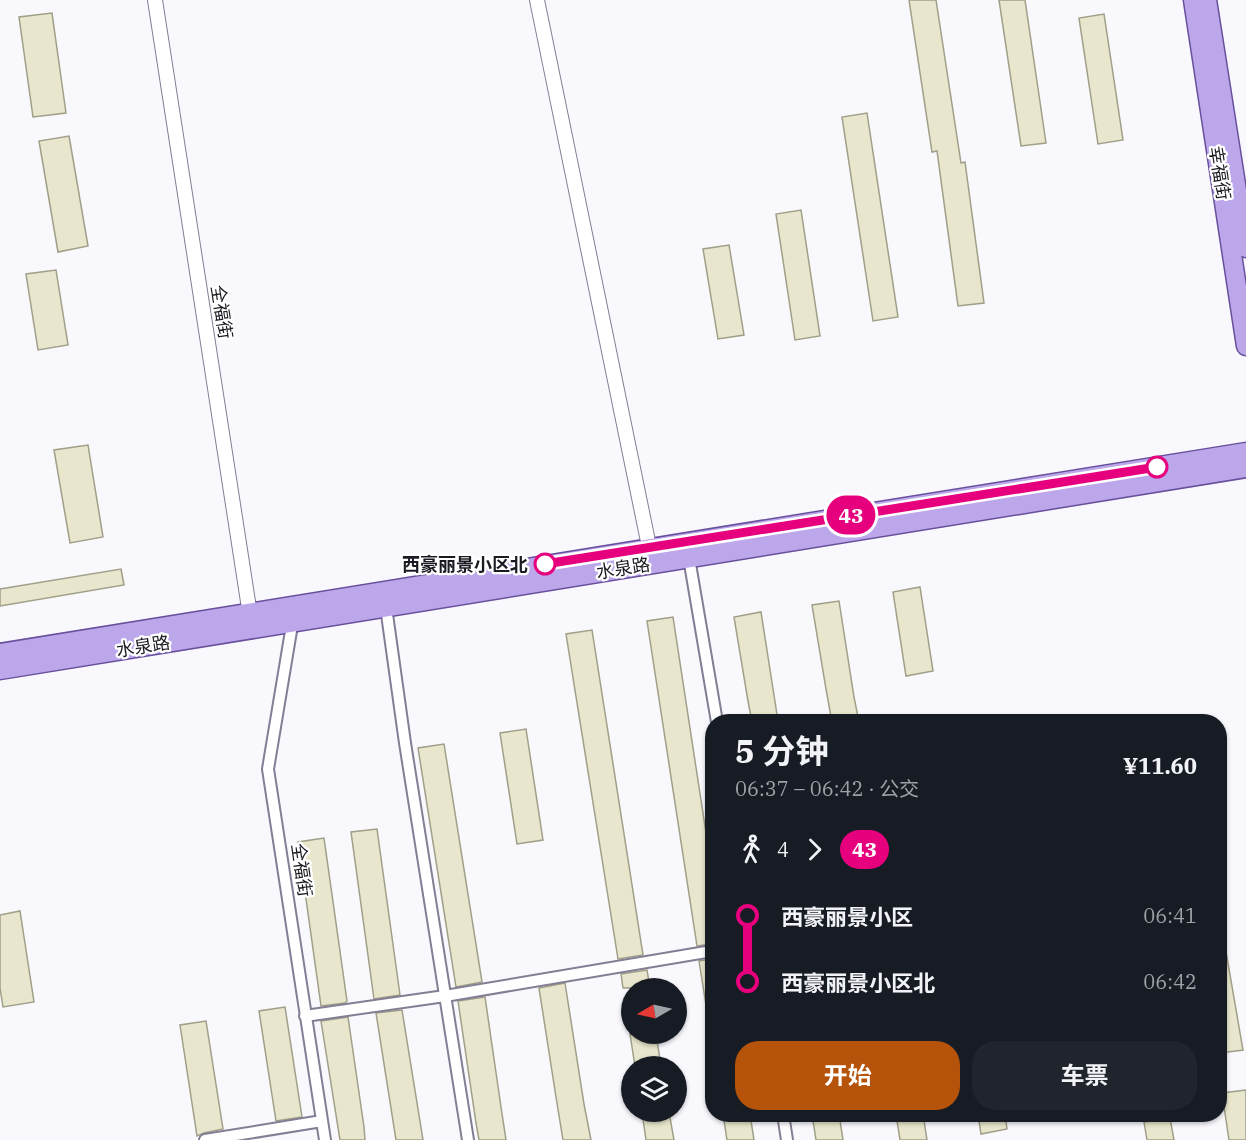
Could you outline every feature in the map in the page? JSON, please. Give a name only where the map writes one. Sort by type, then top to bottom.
[{"type":"main road","name":"幸福街","points":[[1193,0],[1246,346]]},
{"type":"main road","name":"幸福街","points":[[1207,0],[1246,248]]},
{"type":"main road","name":"水泉路","points":[[0,670],[250,621],[651,555],[1246,452]]},
{"type":"main road","name":"水泉路","points":[[292,614],[387,607],[651,555],[689,558],[1246,468]]},
{"type":"main road","name":"水泉路","points":[[0,653],[250,621]]},
{"type":"street","name":"全福街","points":[[155,0],[250,621]]},
{"type":"street","points":[[537,0],[651,555]]},
{"type":"street","points":[[689,558],[716,714]]},
{"type":"street","points":[[387,607],[405,743],[468,1140]]},
{"type":"street","name":"全福街","points":[[292,614],[268,769],[325,1140]]},
{"type":"street","points":[[305,1016],[446,996],[705,952]]},
{"type":"street","points":[[205,1140],[322,1121]]},
{"type":"street","points":[[784,1122],[787,1140]]},
{"type":"building","points":[[909,0],[936,0],[961,163],[965,162],[984,303],[958,306],[937,151],[932,152]]},
{"type":"building","points":[[999,0],[1025,0],[1046,143],[1021,146]]},
{"type":"building","points":[[52,13],[66,113],[33,117],[19,17]]},
{"type":"building","points":[[1104,14],[1123,140],[1098,144],[1079,18]]},
{"type":"building","points":[[867,113],[898,317],[873,321],[842,117]]},
{"type":"building","points":[[69,136],[88,246],[58,252],[39,141]]},
{"type":"building","points":[[801,210],[820,336],[795,340],[776,214]]},
{"type":"building","points":[[729,245],[744,335],[718,339],[703,249]]},
{"type":"building","points":[[56,270],[68,345],[38,350],[26,274]]},
{"type":"building","points":[[88,445],[103,537],[70,543],[54,450]]},
{"type":"building","points":[[121,569],[124,585],[0,606],[0,589]]},
{"type":"building","points":[[920,587],[933,671],[906,676],[893,592]]},
{"type":"building","points":[[839,601],[857,714],[831,714],[812,605]]},
{"type":"building","points":[[761,612],[777,714],[751,714],[734,617]]},
{"type":"building","points":[[673,617],[705,826],[705,945],[697,946],[647,621]]},
{"type":"building","points":[[592,630],[643,955],[618,959],[566,634]]},
{"type":"building","points":[[526,729],[543,840],[517,844],[500,733]]},
{"type":"building","points":[[444,744],[482,982],[456,987],[418,748]]},
{"type":"building","points":[[377,829],[400,995],[374,999],[351,832]]},
{"type":"building","points":[[324,838],[347,1001],[321,1006],[298,842]]},
{"type":"building","points":[[20,911],[34,1002],[3,1007],[0,988],[0,915]]},
{"type":"building","points":[[1227,958],[1243,1050],[1227,1052]]},
{"type":"building","points":[[705,960],[705,999],[699,961]]},
{"type":"building","points":[[647,970],[648,978],[622,978],[621,974]]},
{"type":"building","points":[[565,983],[591,1140],[563,1140],[539,988]]},
{"type":"building","points":[[485,997],[506,1140],[479,1140],[458,1001]]},
{"type":"building","points":[[285,1007],[302,1117],[276,1121],[259,1011]]},
{"type":"building","points":[[402,1010],[423,1140],[396,1140],[376,1013]]},
{"type":"building","points":[[348,1017],[365,1140],[340,1140],[321,1021]]},
{"type":"building","points":[[206,1021],[223,1129],[197,1136],[180,1025]]},
{"type":"building","points":[[632,1044],[658,1044],[659,1056],[633,1056]]},
{"type":"building","points":[[1246,1090],[1246,1140],[1229,1140],[1226,1122],[1227,1092]]},
{"type":"building","points":[[643,1122],[671,1122],[674,1140],[646,1140]]},
{"type":"building","points":[[724,1122],[751,1122],[754,1140],[727,1140]]},
{"type":"building","points":[[813,1122],[840,1122],[843,1140],[816,1140]]},
{"type":"building","points":[[897,1122],[924,1122],[927,1140],[900,1140]]},
{"type":"building","points":[[979,1122],[1006,1122],[1007,1129],[981,1134]]},
{"type":"building","points":[[1144,1122],[1171,1122],[1174,1140],[1147,1140]]},
{"type":"bus line","name":"43","points":[[545,564],[1157,467]]},
{"type":"place","name":"西豪丽景小区北","points":[[545,564]]}]
